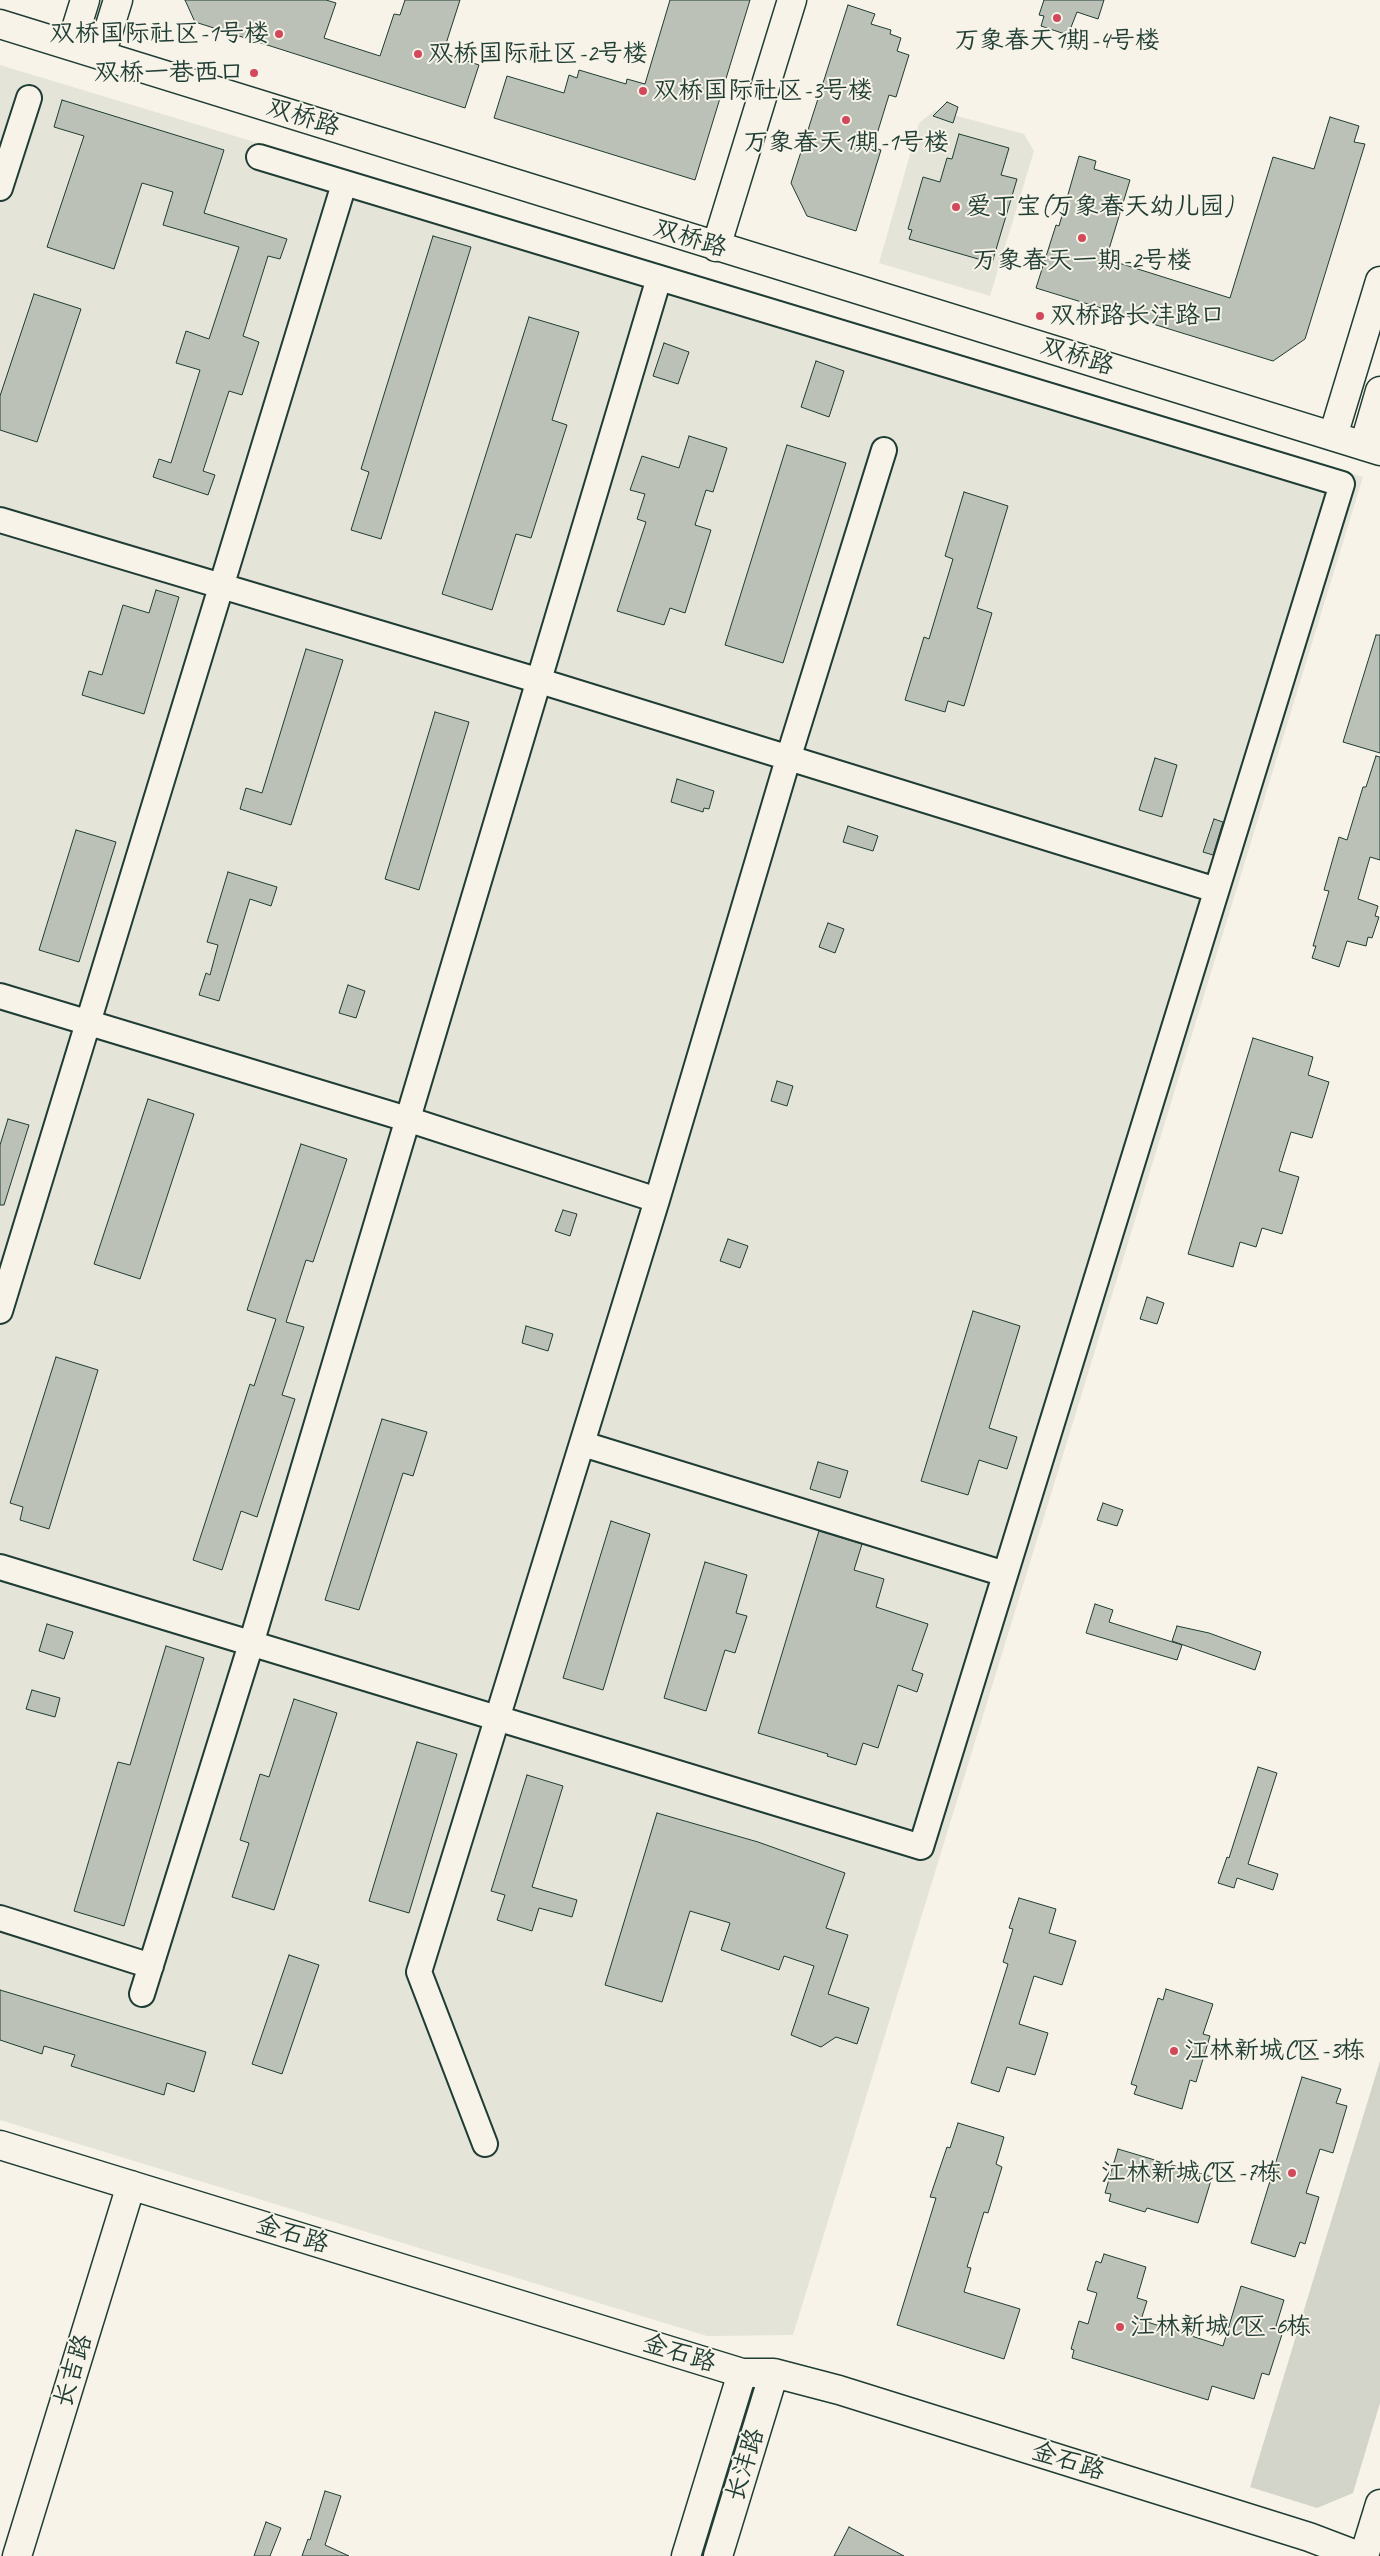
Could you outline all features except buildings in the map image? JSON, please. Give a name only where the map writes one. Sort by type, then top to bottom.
[{"type":"main road","points":[[71,45],[85,0]]},
{"type":"main road","points":[[101,55],[118,0]]},
{"type":"main road","points":[[716,247],[792,0]]},
{"type":"main road","name":"双桥路","points":[[0,24],[716,247],[1372,448]]},
{"type":"main road","points":[[1333,436],[1380,281]]},
{"type":"main road","points":[[1372,448],[1380,391]]},
{"type":"main road","name":"金石路","points":[[0,2145],[742,2374],[774,2373],[838,2390],[1309,2538],[1359,2556]]},
{"type":"main road","name":"长吉路","points":[[17,2556],[131,2185]]},
{"type":"main road","name":"长沣路","points":[[718,2556],[774,2373]]},
{"type":"main road","name":"长沣路","points":[[686,2556],[742,2374]]},
{"type":"main road","points":[[1364,2556],[1380,2504]]},
{"type":"street","points":[[0,188],[29,98]]},
{"type":"street","points":[[0,1567],[921,1848],[1342,484],[259,157]]},
{"type":"street","points":[[0,1311],[220,584],[344,184]]},
{"type":"street","points":[[142,1994],[251,1644],[540,681],[658,278]]},
{"type":"street","points":[[485,2144],[419,1972],[583,1444],[788,759],[884,450]]},
{"type":"street","points":[[0,520],[220,584],[540,681],[1216,890]]},
{"type":"street","points":[[0,996],[407,1119],[657,1200]]},
{"type":"street","points":[[583,1444],[1005,1574]]},
{"type":"street","points":[[0,1918],[150,1966]]},
{"type":"shaded area","points":[[0,65],[1363,477],[793,2335],[707,2336],[0,2120]]},
{"type":"shaded area","name":"爱丁宝(万象春天幼儿园)","points":[[935,110],[1024,134],[1034,151],[990,296],[879,263],[919,123]]},
{"type":"shaded area","points":[[1380,2061],[1380,2403],[1353,2493],[1317,2508],[1250,2487]]},
{"type":"place","name":"万象春天1期-4号楼","points":[[1057,18]]},
{"type":"place","name":"双桥国际社区-1号楼","points":[[279,34]]},
{"type":"place","name":"双桥国际社区-2号楼","points":[[418,54]]},
{"type":"place","name":"双桥一巷西口","points":[[254,73]]},
{"type":"place","name":"双桥国际社区-3号楼","points":[[643,91]]},
{"type":"place","name":"万象春天1期-1号楼","points":[[846,120]]},
{"type":"place","name":"爱丁宝(万象春天幼儿园)","points":[[956,207]]},
{"type":"place","name":"万象春天一期-2号楼","points":[[1082,238]]},
{"type":"place","name":"双桥路长沣路口","points":[[1040,316]]},
{"type":"place","name":"江林新城C区-3栋","points":[[1174,2051]]},
{"type":"place","name":"江林新城C区-7栋","points":[[1292,2173]]},
{"type":"place","name":"江林新城C区-6栋","points":[[1120,2327]]}]
